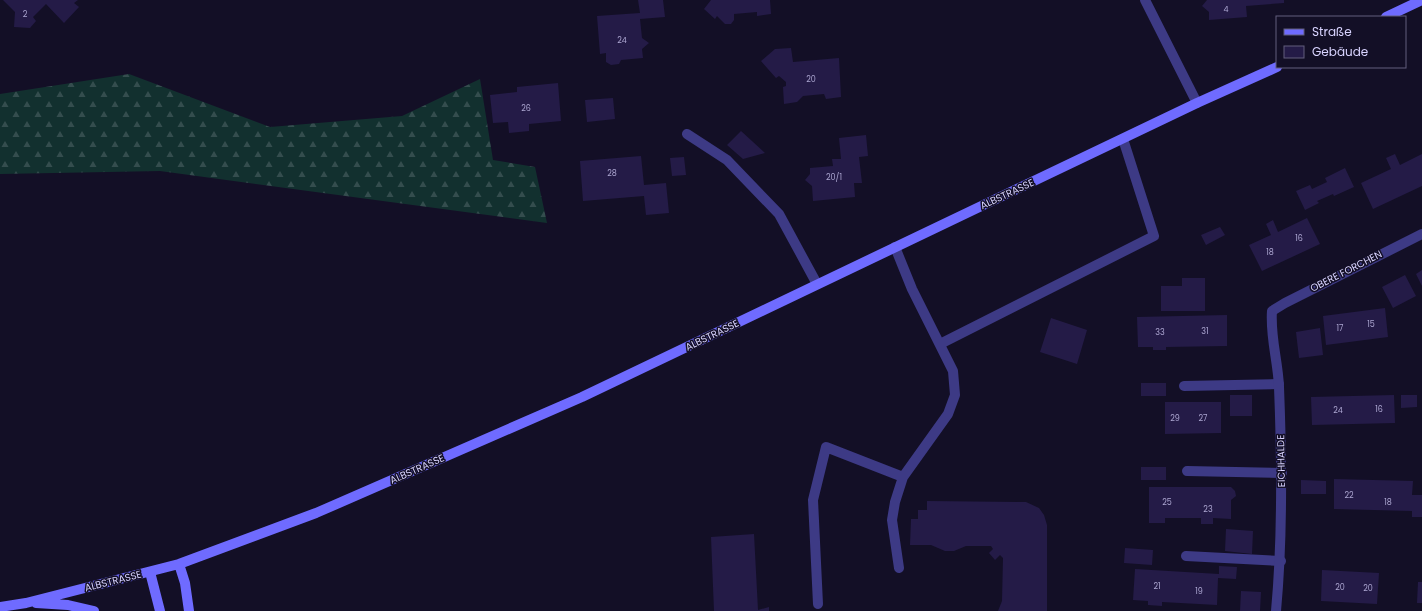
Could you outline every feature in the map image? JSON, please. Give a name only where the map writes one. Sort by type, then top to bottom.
[{"type":"street","points":[[1145,0],[1197,103]]},
{"type":"street","points":[[1388,16],[1422,0]]},
{"type":"street","name":"ALBSTRASSE","points":[[0,607],[26,603],[179,564],[345,501],[582,397],[1197,103],[1276,67]]},
{"type":"street","points":[[687,134],[727,160],[779,214],[817,284]]},
{"type":"street","points":[[940,344],[1154,236],[1123,139]]},
{"type":"street","name":"OBERE FORCHEN","points":[[1272,312],[1292,300],[1422,234]]},
{"type":"street","points":[[896,247],[912,289],[953,370],[955,395],[948,414],[903,477],[895,502],[892,520],[899,568]]},
{"type":"street","name":"EICHHALDE","points":[[1272,312],[1271,326],[1279,384],[1282,473],[1281,561],[1276,611]]},
{"type":"street","points":[[1184,386],[1279,384]]},
{"type":"street","points":[[818,604],[813,500],[826,447],[903,477]]},
{"type":"street","points":[[1187,471],[1282,473]]},
{"type":"street","points":[[1186,556],[1281,561]]},
{"type":"street","points":[[179,564],[185,584],[189,611]]},
{"type":"street","points":[[150,572],[160,611]]},
{"type":"street","points":[[26,603],[68,605],[94,611]]},
{"type":"green space","points":[[129,74],[270,127],[402,116],[480,79],[493,160],[535,167],[547,223],[160,171],[0,174],[0,94]]},
{"type":"building","points":[[3,0],[78,0],[74,3],[79,7],[64,23],[46,4],[33,17],[36,21],[30,28],[14,27],[15,12]]},
{"type":"building","points":[[638,0],[663,0],[665,17],[640,19],[642,38],[649,43],[642,49],[643,58],[621,60],[619,64],[611,65],[606,62],[606,53],[600,54],[597,16],[640,13]]},
{"type":"building","points":[[711,0],[770,0],[771,14],[757,16],[757,12],[734,14],[734,20],[731,24],[725,24],[717,16],[715,19],[704,9]]},
{"type":"building","points":[[1207,0],[1284,0],[1284,3],[1246,6],[1247,17],[1209,20],[1209,12],[1202,6]]},
{"type":"building","points":[[791,48],[793,62],[839,58],[841,97],[826,99],[824,94],[803,96],[797,102],[784,104],[783,87],[786,86],[786,82],[779,76],[776,78],[761,61],[775,49]]},
{"type":"building","points":[[558,83],[561,121],[529,124],[529,131],[509,133],[508,122],[493,123],[490,95],[517,92],[517,87]]},
{"type":"building","points":[[613,98],[615,119],[587,122],[585,100]]},
{"type":"building","points":[[741,131],[765,153],[743,159],[727,145]]},
{"type":"building","points":[[866,135],[868,156],[859,157],[862,183],[854,183],[855,197],[813,201],[812,186],[805,180],[810,174],[810,168],[833,166],[832,159],[841,159],[839,138]]},
{"type":"building","points":[[1395,154],[1400,165],[1422,154],[1422,186],[1373,209],[1361,183],[1391,169],[1386,158]]},
{"type":"building","points":[[641,156],[644,185],[666,183],[669,213],[646,215],[644,196],[583,201],[580,161]]},
{"type":"building","points":[[684,157],[686,175],[672,176],[670,158]]},
{"type":"building","points":[[1345,168],[1354,187],[1334,196],[1333,194],[1317,201],[1319,203],[1305,210],[1296,191],[1310,185],[1312,189],[1327,182],[1325,178]]},
{"type":"building","points":[[1307,218],[1320,244],[1262,271],[1249,245],[1271,235],[1266,224],[1273,220],[1278,232]]},
{"type":"building","points":[[1220,227],[1225,235],[1206,245],[1201,235]]},
{"type":"building","points":[[1422,270],[1422,286],[1416,274]]},
{"type":"building","points":[[1405,275],[1416,296],[1393,308],[1382,287]]},
{"type":"building","points":[[1182,278],[1205,278],[1205,311],[1161,311],[1161,286],[1182,286]]},
{"type":"building","points":[[1385,308],[1388,337],[1326,345],[1323,316]]},
{"type":"building","points":[[1227,315],[1227,346],[1166,347],[1166,350],[1153,350],[1153,347],[1138,347],[1137,317]]},
{"type":"building","points":[[1051,318],[1087,330],[1077,364],[1040,352]]},
{"type":"building","points":[[1320,328],[1323,355],[1299,358],[1296,332]]},
{"type":"building","points":[[1141,383],[1166,383],[1166,396],[1141,396]]},
{"type":"building","points":[[1230,395],[1252,395],[1252,416],[1230,416]]},
{"type":"building","points":[[1394,395],[1395,423],[1312,425],[1311,397]]},
{"type":"building","points":[[1401,395],[1417,395],[1417,407],[1401,408]]},
{"type":"building","points":[[1165,402],[1221,402],[1221,433],[1165,434]]},
{"type":"building","points":[[1141,467],[1166,467],[1166,480],[1141,480]]},
{"type":"building","points":[[1334,479],[1413,481],[1412,495],[1422,495],[1422,517],[1412,517],[1412,511],[1334,509]]},
{"type":"building","points":[[1301,480],[1326,481],[1326,494],[1301,494]]},
{"type":"building","points":[[1149,487],[1231,487],[1235,491],[1236,496],[1231,500],[1231,519],[1213,518],[1213,524],[1201,524],[1201,518],[1165,518],[1165,523],[1149,523]]},
{"type":"building","points":[[927,501],[1026,502],[1039,508],[1044,515],[1047,525],[1047,611],[998,611],[1002,601],[1003,558],[1000,555],[995,560],[989,553],[993,549],[991,546],[966,546],[954,551],[945,551],[931,545],[910,545],[911,519],[918,519],[918,510],[927,510]]},
{"type":"building","points":[[1226,529],[1253,531],[1252,554],[1225,551]]},
{"type":"building","points":[[754,534],[758,610],[769,607],[769,611],[714,611],[711,537]]},
{"type":"building","points":[[1125,548],[1153,550],[1152,565],[1124,563]]},
{"type":"building","points":[[1219,566],[1237,567],[1236,579],[1218,578],[1217,605],[1162,602],[1162,606],[1148,605],[1148,601],[1133,600],[1135,569],[1219,574]]},
{"type":"building","points":[[1322,570],[1379,573],[1377,604],[1321,601]]},
{"type":"building","points":[[1418,582],[1422,582],[1422,603],[1417,603]]},
{"type":"building","points":[[1241,591],[1261,592],[1260,611],[1240,611]]}]
